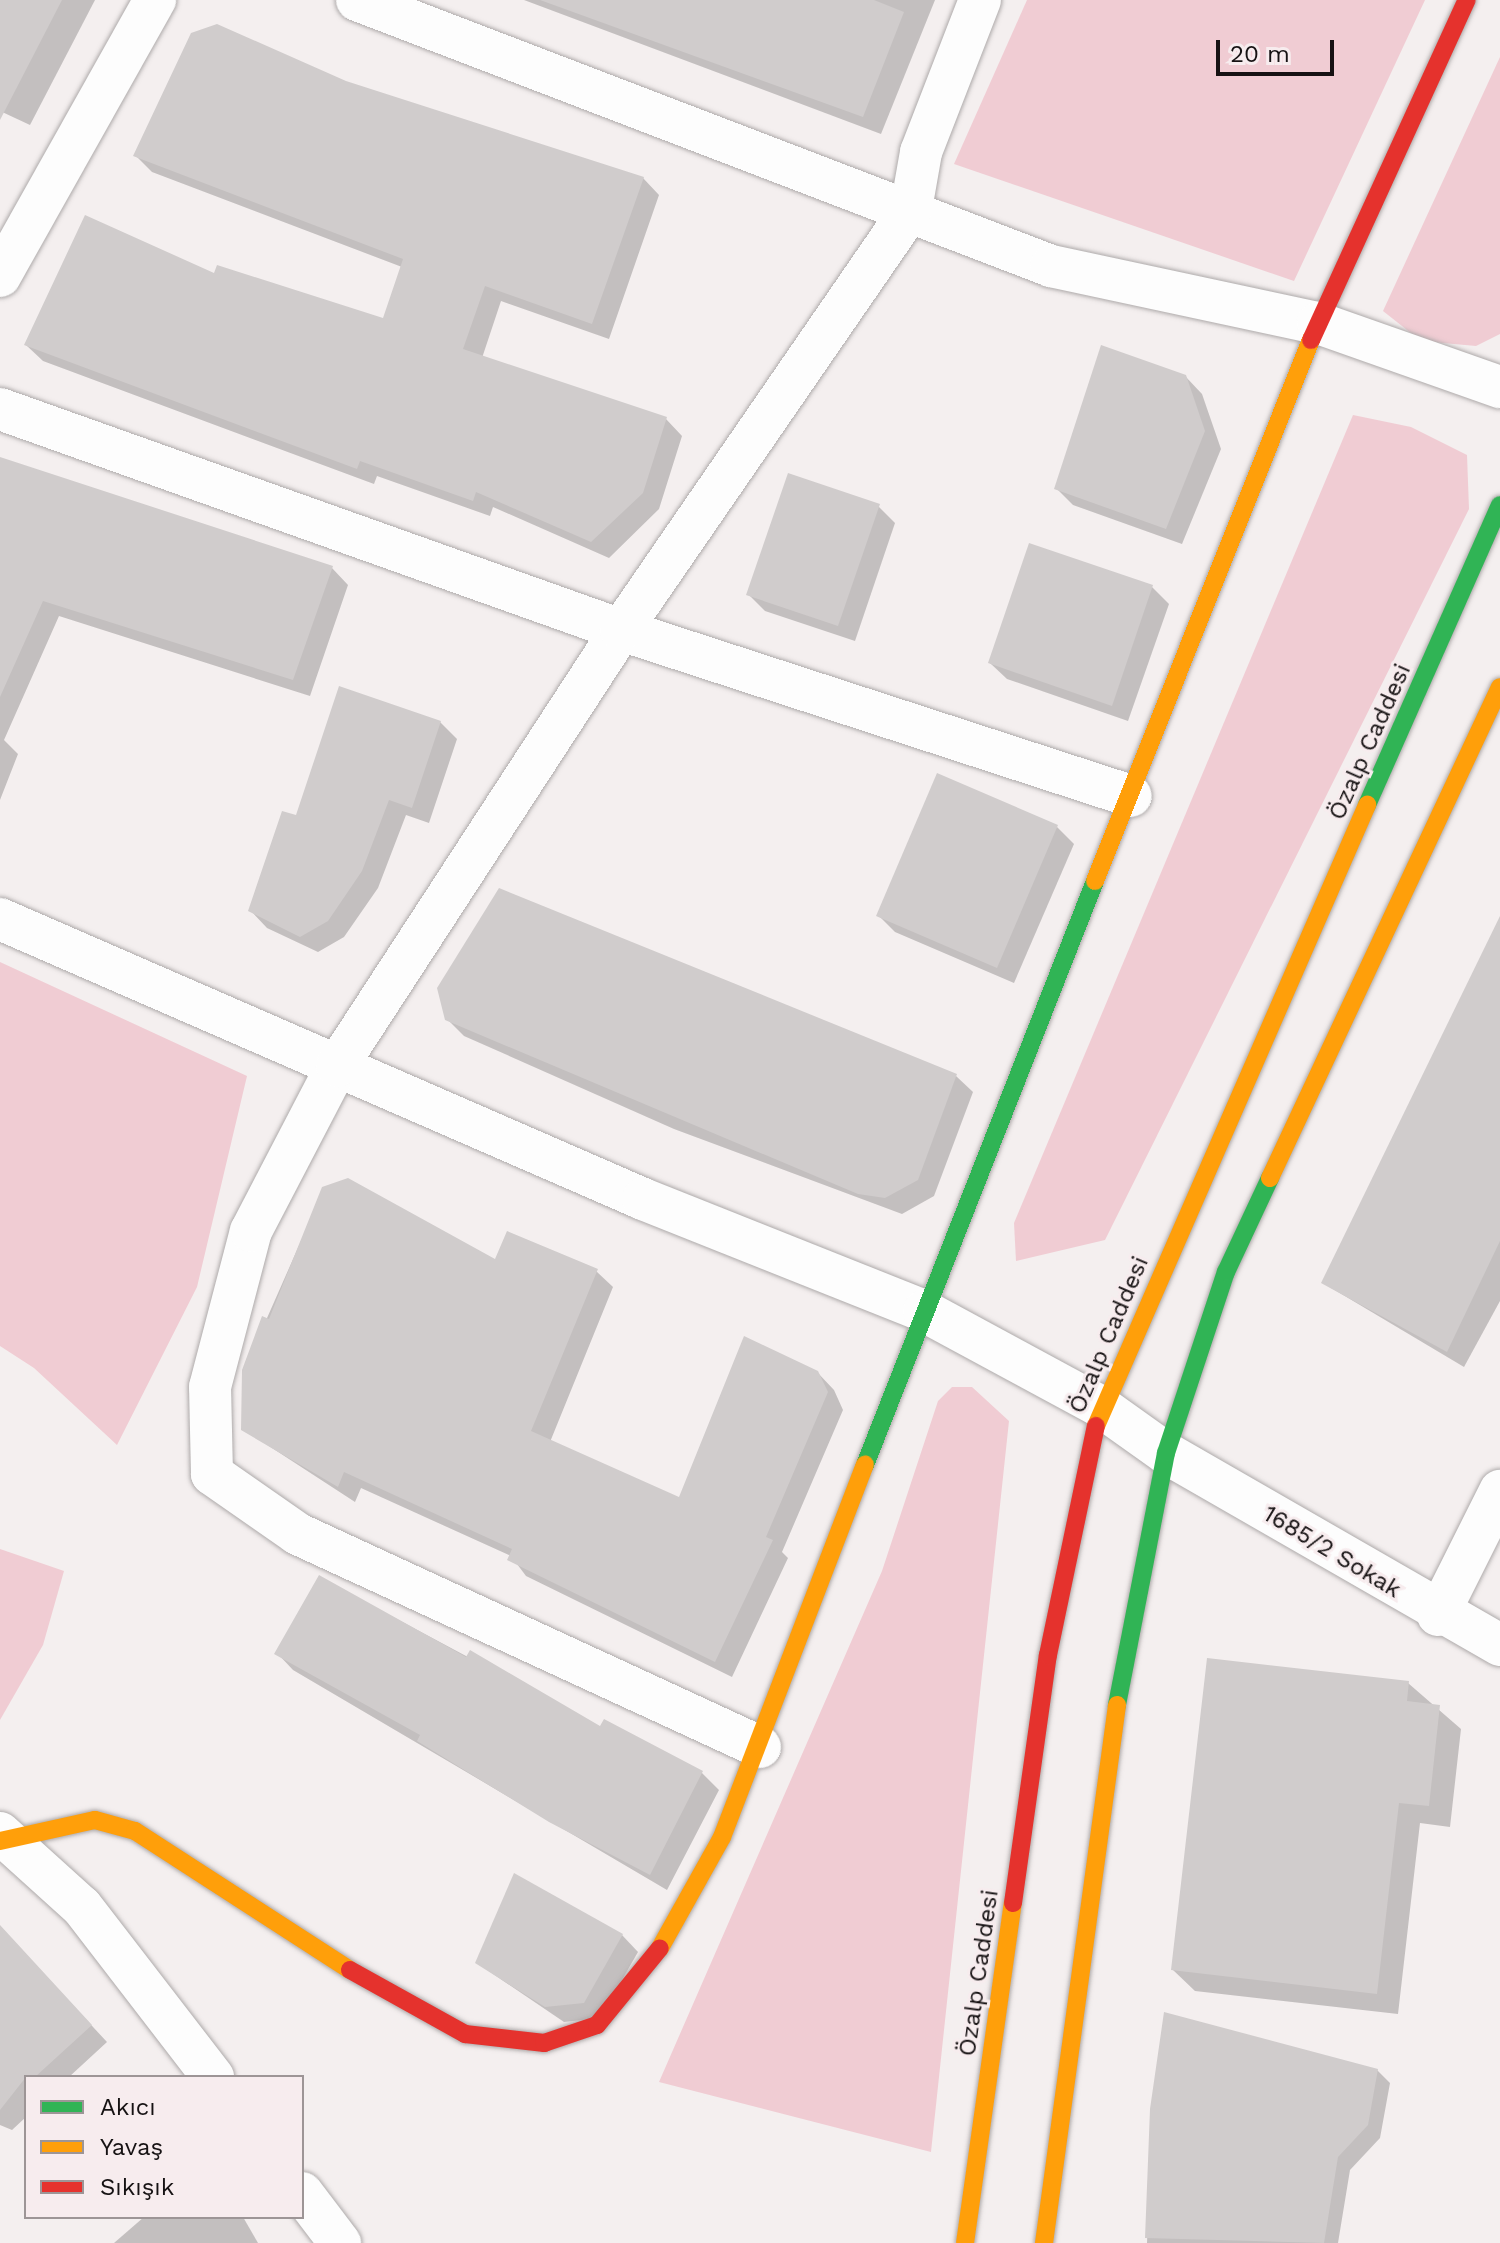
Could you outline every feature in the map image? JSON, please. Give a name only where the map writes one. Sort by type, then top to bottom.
[{"type":"main road","points":[[2,1837],[95,1820],[135,1831],[386,1993],[465,2034],[544,2043],[597,2025],[648,1969],[722,1837],[760,1747],[924,1311],[1318,323],[1467,0]]},
{"type":"main road","name":"Özalp Caddesi","points":[[965,2243],[1048,1655],[1100,1406],[1500,505]]},
{"type":"main road","points":[[1044,2243],[1128,1624],[1166,1453],[1226,1272],[1500,687]]},
{"type":"street","points":[[0,276],[155,0]]},
{"type":"street","points":[[357,0],[911,209],[1051,266],[1318,323],[1500,387]]},
{"type":"street","points":[[760,1747],[298,1534],[212,1474],[210,1387],[251,1231],[337,1066],[621,630],[911,209],[921,152],[980,0]]},
{"type":"street","points":[[0,409],[621,630],[1131,796]]},
{"type":"street","name":"1685/2 Sokak","points":[[0,919],[337,1066],[924,1311],[1100,1406],[1166,1453],[1438,1615],[1500,1645]]},
{"type":"street","points":[[1438,1615],[1500,1491]]},
{"type":"street","points":[[2,1837],[82,1907],[211,2075]]},
{"type":"street","points":[[304,2196],[340,2243]]},
{"type":"shaded area","points":[[1027,0],[1425,0],[1294,281],[954,164]]},
{"type":"shaded area","points":[[1500,57],[1500,334],[1476,346],[1421,341],[1383,311]]},
{"type":"shaded area","points":[[1353,415],[1411,427],[1467,455],[1469,509],[1105,1240],[1016,1261],[1014,1223]]},
{"type":"shaded area","points":[[0,962],[247,1076],[197,1287],[117,1445],[34,1368],[0,1346]]},
{"type":"shaded area","points":[[952,1387],[972,1387],[1009,1421],[931,2152],[659,2082],[882,1571],[938,1401]]},
{"type":"shaded area","points":[[0,1549],[64,1571],[43,1645],[0,1720]]},
{"type":"building","points":[[0,0],[62,0],[0,120]]},
{"type":"building","points":[[540,0],[874,0],[904,12],[863,117]]},
{"type":"building","points":[[217,24],[346,81],[644,177],[592,324],[485,286],[463,349],[667,417],[643,493],[591,542],[476,492],[473,501],[360,461],[357,469],[24,345],[85,215],[214,273],[217,265],[383,318],[403,259],[133,156],[191,33]]},
{"type":"building","points":[[1101,345],[1186,375],[1205,431],[1166,529],[1054,489]]},
{"type":"building","points":[[0,457],[333,566],[293,680],[43,601],[0,697]]},
{"type":"building","points":[[788,473],[880,504],[838,626],[746,595]]},
{"type":"building","points":[[1029,543],[1153,585],[1112,706],[988,663]]},
{"type":"building","points":[[339,686],[441,721],[412,808],[389,800],[362,871],[328,921],[300,937],[248,911],[282,811],[296,815]]},
{"type":"building","points":[[937,773],[1058,825],[997,968],[876,916]]},
{"type":"building","points":[[499,888],[957,1074],[918,1180],[885,1198],[858,1194],[445,1020],[437,988]]},
{"type":"building","points":[[1500,916],[1500,1241],[1447,1352],[1321,1283]]},
{"type":"building","points":[[348,1178],[495,1259],[507,1231],[598,1269],[531,1431],[679,1497],[744,1336],[818,1371],[828,1392],[766,1537],[773,1540],[715,1662],[507,1560],[512,1549],[344,1472],[338,1487],[241,1430],[242,1370],[262,1316],[269,1319],[322,1187]]},
{"type":"building","points":[[319,1575],[466,1657],[470,1650],[600,1726],[604,1719],[703,1771],[650,1875],[549,1822],[417,1741],[420,1735],[274,1654]]},
{"type":"building","points":[[1207,1658],[1409,1681],[1407,1701],[1440,1705],[1429,1806],[1399,1803],[1377,1994],[1171,1970]]},
{"type":"building","points":[[514,1873],[623,1934],[584,2003],[545,2007],[475,1963]]},
{"type":"building","points":[[0,1925],[92,2025],[37,2075],[24,2075],[24,2080],[0,2110]]},
{"type":"building","points":[[1164,2012],[1378,2069],[1368,2125],[1338,2157],[1324,2243],[1145,2238],[1150,2109]]},
{"type":"traffic: fast","points":[[1367,805],[1500,505]]},
{"type":"traffic: fast","points":[[865,1465],[1095,881]]},
{"type":"traffic: fast","points":[[1117,1705],[1166,1453],[1226,1272],[1270,1178]]},
{"type":"traffic: slow","points":[[1095,881],[1311,340]]},
{"type":"traffic: slow","points":[[1270,1178],[1500,687]]},
{"type":"traffic: slow","points":[[1096,1426],[1367,805]]},
{"type":"traffic: slow","points":[[660,1948],[722,1837],[865,1465]]},
{"type":"traffic: slow","points":[[1044,2243],[1117,1705]]},
{"type":"traffic: slow","points":[[0,1841],[95,1820],[135,1831],[350,1970]]},
{"type":"traffic: slow","points":[[965,2243],[1013,1903]]},
{"type":"traffic: jam","points":[[1311,340],[1467,0]]},
{"type":"traffic: jam","points":[[1013,1903],[1048,1655],[1096,1426]]},
{"type":"traffic: jam","points":[[350,1970],[465,2034],[544,2043],[597,2025],[660,1948]]}]
